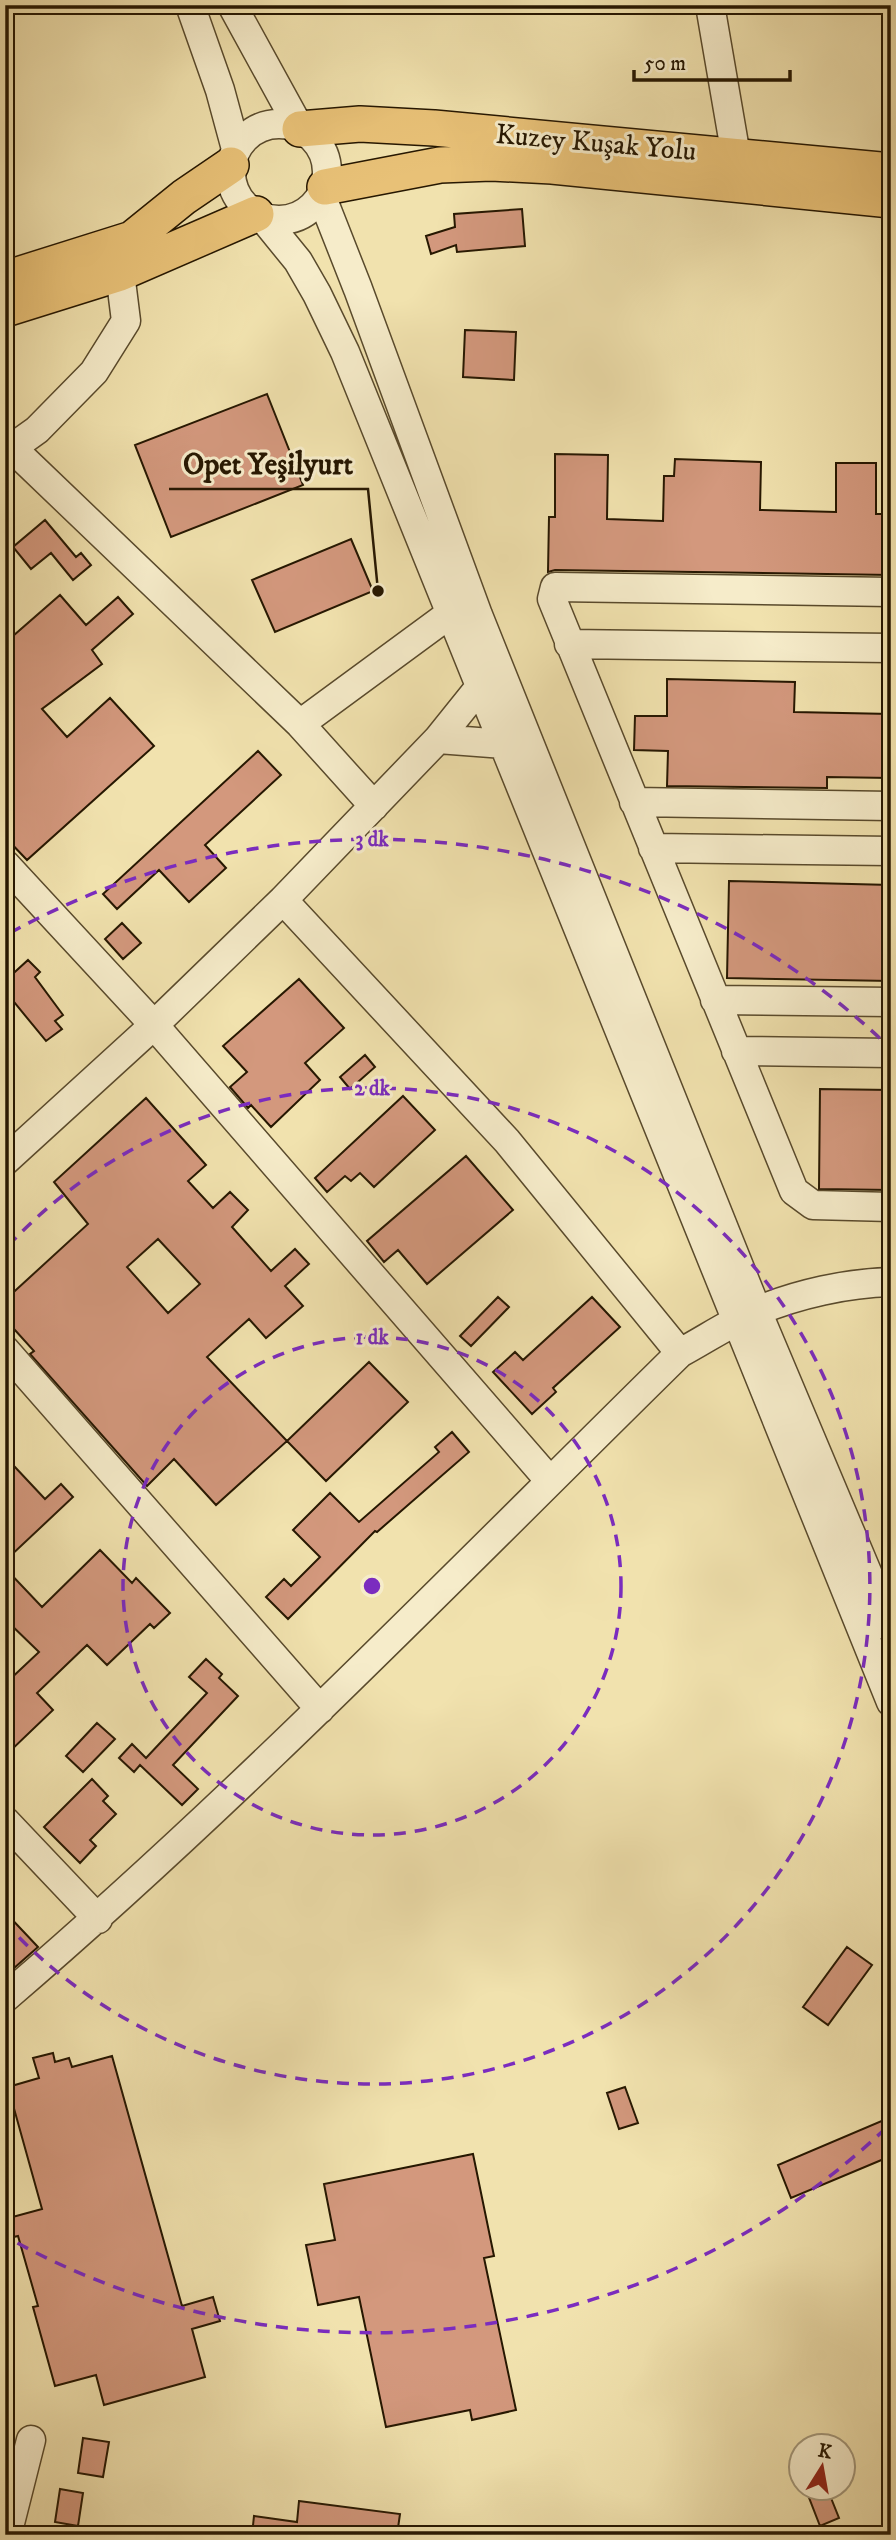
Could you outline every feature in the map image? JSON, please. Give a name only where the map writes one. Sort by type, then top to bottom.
[{"type":"main road","name":"Kuzey Kuşak Yolu","points":[[300,129],[360,124],[423,128],[891,171]]},
{"type":"main road","points":[[5,279],[132,239],[233,157]]},
{"type":"main road","name":"Kuzey Kuşak Yolu","points":[[323,191],[440,165],[491,163],[552,166],[891,200]]},
{"type":"main road","points":[[5,310],[120,273],[260,216]]},
{"type":"street","points":[[190,5],[220,90],[233,157],[231,182],[237,197],[260,216],[298,261],[317,294],[345,352],[451,613],[489,676]]},
{"type":"street","points":[[232,5],[300,129]]},
{"type":"street","points":[[710,5],[736,156]]},
{"type":"street","points":[[233,157],[246,136],[260,127],[276,124],[293,125],[300,129],[317,143],[325,156],[327,172],[323,191],[307,211],[293,218],[278,220],[260,216]]},
{"type":"street","points":[[323,191],[489,676],[747,1317],[891,1702]]},
{"type":"street","points":[[120,273],[126,321],[94,372],[37,430],[9,451],[300,724],[374,806]]},
{"type":"street","points":[[891,592],[555,587],[552,599],[794,1191],[813,1205],[891,1207]]},
{"type":"street","points":[[300,724],[451,613]]},
{"type":"street","points":[[569,644],[891,648]]},
{"type":"street","points":[[5,1161],[155,1025],[283,900],[438,739],[489,676]]},
{"type":"street","points":[[438,739],[514,738]]},
{"type":"street","points":[[634,802],[891,806]]},
{"type":"street","points":[[653,848],[891,851]]},
{"type":"street","points":[[5,864],[155,1025],[550,1481]]},
{"type":"street","points":[[283,900],[507,1141],[680,1353]]},
{"type":"street","points":[[715,1000],[891,1002]]},
{"type":"street","points":[[736,1051],[891,1053]]},
{"type":"street","points":[[5,1998],[98,1919],[320,1709],[680,1353],[747,1317],[811,1294],[874,1282],[891,1282]]},
{"type":"street","points":[[747,1317],[891,1629]]},
{"type":"street","points":[[5,1350],[320,1709]]},
{"type":"street","points":[[5,1821],[98,1919]]},
{"type":"street","points":[[7,2535],[31,2440]]},
{"type":"building","points":[[522,209],[525,246],[457,252],[456,245],[431,254],[426,236],[455,227],[454,214]]},
{"type":"building","points":[[465,330],[516,332],[514,380],[463,377]]},
{"type":"building","points":[[267,394],[303,485],[171,537],[135,445]]},
{"type":"building","points":[[555,454],[608,455],[607,519],[663,521],[664,476],[674,476],[675,459],[761,462],[760,510],[836,512],[836,463],[876,463],[876,514],[891,514],[891,575],[548,572],[549,517],[555,517]]},
{"type":"building","points":[[45,520],[76,557],[81,553],[91,565],[73,580],[51,553],[31,569],[13,547]]},
{"type":"building","points":[[351,539],[373,591],[275,632],[252,580]]},
{"type":"building","points":[[60,595],[86,625],[118,597],[133,614],[92,650],[102,664],[42,709],[67,737],[110,698],[154,746],[27,860],[5,837],[5,643]]},
{"type":"building","points":[[667,679],[795,682],[794,712],[891,714],[891,778],[827,777],[827,788],[667,786],[668,751],[634,750],[635,716],[667,716]]},
{"type":"building","points":[[258,751],[281,775],[205,845],[226,868],[189,902],[159,870],[117,909],[103,894]]},
{"type":"building","points":[[729,881],[891,885],[891,981],[727,978]]},
{"type":"building","points":[[122,923],[141,943],[123,959],[105,939]]},
{"type":"building","points":[[28,960],[40,972],[35,977],[63,1015],[55,1021],[62,1029],[46,1041],[5,991],[5,981]]},
{"type":"building","points":[[299,979],[344,1028],[305,1063],[320,1080],[271,1127],[251,1105],[248,1108],[230,1087],[247,1072],[223,1046]]},
{"type":"building","points":[[365,1055],[375,1067],[350,1089],[340,1077]]},
{"type":"building","points":[[820,1089],[891,1090],[891,1190],[819,1189]]},
{"type":"building","points":[[403,1096],[435,1130],[374,1187],[360,1173],[351,1181],[345,1176],[327,1192],[315,1178]]},
{"type":"building","points":[[146,1098],[206,1165],[188,1181],[213,1208],[230,1192],[248,1210],[232,1227],[271,1271],[295,1249],[309,1264],[285,1286],[303,1306],[266,1338],[249,1319],[207,1357],[287,1441],[216,1505],[174,1459],[147,1486],[30,1354],[34,1351],[5,1319],[5,1300],[88,1224],[54,1182]],"holes":[[[158,1239],[200,1284],[168,1313],[127,1267]]]},
{"type":"building","points":[[466,1156],[513,1210],[427,1284],[398,1250],[384,1262],[367,1241]]},
{"type":"building","points":[[498,1297],[509,1307],[471,1346],[460,1336]]},
{"type":"building","points":[[592,1297],[620,1327],[553,1388],[556,1392],[532,1414],[493,1372],[515,1352],[523,1360]]},
{"type":"building","points":[[369,1362],[408,1402],[326,1481],[287,1441]]},
{"type":"building","points":[[452,1432],[469,1452],[375,1531],[288,1619],[266,1597],[284,1579],[291,1586],[320,1557],[293,1530],[330,1493],[359,1522],[439,1452],[435,1447]]},
{"type":"building","points":[[14,1466],[45,1499],[61,1484],[73,1497],[5,1561],[5,1475]]},
{"type":"building","points":[[100,1550],[132,1583],[136,1578],[170,1613],[154,1628],[150,1624],[107,1665],[87,1645],[37,1693],[53,1710],[5,1756],[5,1684],[39,1652],[5,1619],[5,1568],[42,1607]]},
{"type":"building","points":[[206,1659],[222,1674],[219,1678],[238,1696],[173,1765],[198,1789],[182,1805],[140,1765],[134,1772],[119,1758],[132,1744],[146,1758],[207,1693],[189,1677]]},
{"type":"building","points":[[97,1723],[115,1739],[83,1772],[66,1756]]},
{"type":"building","points":[[92,1779],[108,1796],[103,1801],[116,1814],[90,1840],[96,1846],[80,1863],[44,1827]]},
{"type":"building","points":[[5,1912],[38,1947],[5,1976]]},
{"type":"building","points":[[847,1947],[872,1965],[828,2025],[803,2007]]},
{"type":"building","points":[[53,2053],[55,2062],[69,2058],[72,2067],[112,2056],[182,2306],[213,2297],[220,2321],[192,2329],[205,2377],[104,2405],[96,2375],[55,2386],[33,2307],[38,2306],[18,2236],[5,2239],[5,2219],[42,2209],[8,2087],[39,2078],[33,2058]]},
{"type":"building","points":[[625,2087],[638,2123],[619,2129],[607,2093]]},
{"type":"building","points":[[891,2117],[891,2156],[791,2198],[778,2165]]},
{"type":"building","points":[[473,2154],[494,2256],[484,2258],[516,2410],[472,2420],[470,2410],[386,2427],[359,2297],[318,2305],[306,2245],[335,2240],[324,2184]]},
{"type":"building","points":[[83,2438],[109,2442],[103,2477],[78,2473]]},
{"type":"building","points":[[60,2489],[83,2493],[78,2526],[55,2522]]},
{"type":"building","points":[[299,2501],[400,2514],[397,2535],[252,2535],[254,2516],[297,2522]]},
{"type":"building","points":[[811,2502],[833,2502],[839,2518],[820,2526]]},
{"type":"place","name":"Opet Yeşilyurt","points":[[378,591]]}]
